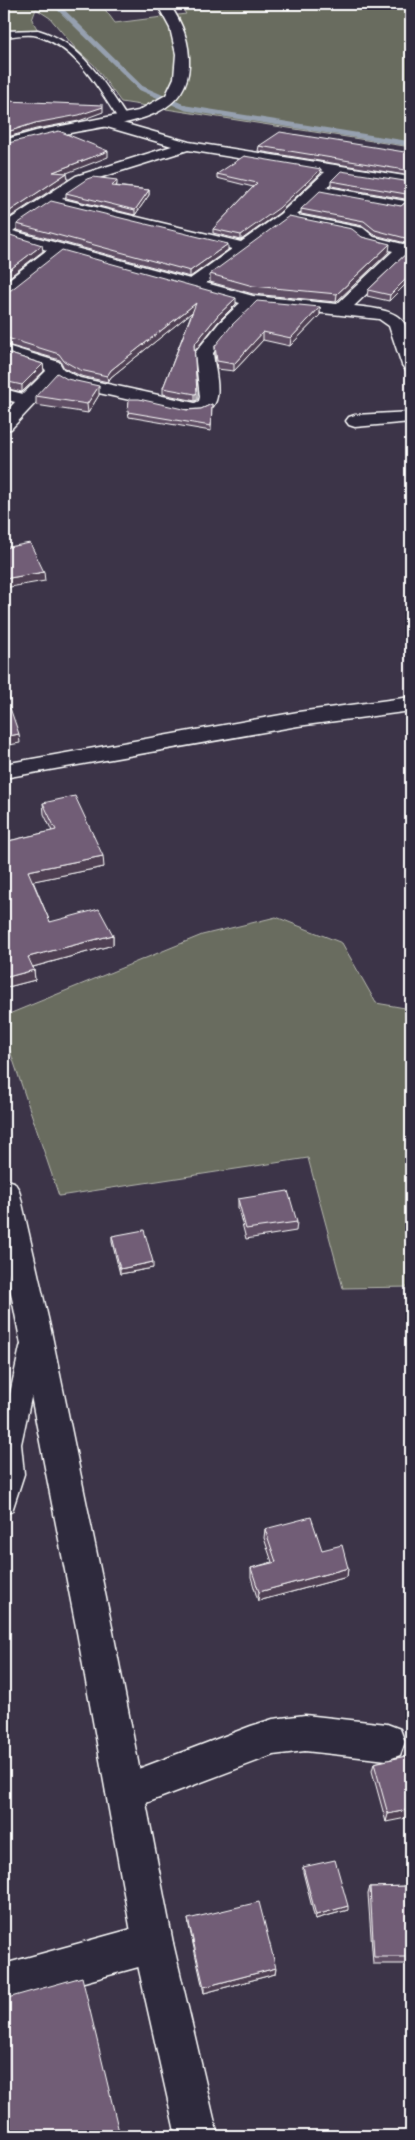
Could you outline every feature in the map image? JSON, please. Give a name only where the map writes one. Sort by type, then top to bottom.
[{"type":"street","points":[[4,144],[36,135],[142,114],[168,100],[178,90],[181,80],[182,44],[172,16],[164,4]]},
{"type":"street","points":[[105,122],[188,146],[411,181]]},
{"type":"street","points":[[4,232],[48,200],[82,179],[188,146]]},
{"type":"street","points":[[194,284],[285,217],[336,170]]},
{"type":"street","points":[[315,189],[400,204]]},
{"type":"street","points":[[48,200],[244,247]]},
{"type":"street","points":[[285,217],[357,230],[368,240],[401,248],[402,250],[341,310]]},
{"type":"street","points":[[4,232],[252,301],[411,317]]},
{"type":"street","points":[[4,291],[59,248]]},
{"type":"street","points":[[4,350],[46,362],[53,366],[55,372],[74,382],[186,408],[201,409],[207,404],[209,397],[204,353],[215,338],[252,301]]},
{"type":"street","points":[[384,315],[397,323],[411,365]]},
{"type":"street","points":[[4,425],[55,372]]},
{"type":"street","points":[[4,394],[27,400]]},
{"type":"street","points":[[355,421],[411,416]]},
{"type":"street","points":[[4,771],[298,719],[411,704]]},
{"type":"street","points":[[4,1190],[35,1331],[153,1943],[197,2136]]},
{"type":"street","points":[[125,1792],[273,1737],[305,1733],[386,1742]]},
{"type":"street","points":[[4,1984],[153,1943]]},
{"type":"lane","points":[[4,34],[38,33],[56,41],[77,56],[92,71],[122,119]]},
{"type":"lane","points":[[4,1504],[13,1474],[10,1444],[35,1331]]},
{"type":"green space","points":[[4,4],[101,4],[115,23],[186,14],[179,4],[411,4],[411,147],[121,102],[94,65],[76,49],[50,18],[36,9],[32,20],[39,32],[4,34]]},
{"type":"green space","points":[[276,917],[342,943],[376,1003],[411,1009],[411,1287],[343,1288],[308,1158],[59,1196],[4,1033],[4,1016],[202,935]]},
{"type":"building","points":[[7,101],[103,105],[103,107],[79,115],[35,123],[4,133],[4,107]]},
{"type":"building","points":[[59,131],[108,151],[53,172],[67,173],[4,215],[4,144]]},
{"type":"building","points":[[280,132],[411,153],[411,171],[259,146]]},
{"type":"building","points":[[244,156],[321,169],[279,208],[241,235],[213,229],[257,183],[217,174]]},
{"type":"building","points":[[341,171],[411,182],[411,243],[409,239],[375,230],[364,221],[301,209],[320,191],[401,206],[410,199],[406,194],[331,181]]},
{"type":"building","points":[[93,177],[117,180],[112,186],[149,190],[135,210],[66,193]]},
{"type":"building","points":[[51,201],[228,244],[190,271],[17,224]]},
{"type":"building","points":[[289,216],[352,229],[362,237],[390,244],[337,294],[253,286],[210,274]]},
{"type":"building","points":[[4,233],[42,245],[4,274]]},
{"type":"building","points":[[411,247],[411,274],[390,295],[368,290],[410,250]]},
{"type":"building","points":[[62,250],[236,298],[218,315],[194,345],[197,393],[163,388],[196,303],[111,370],[107,376],[80,370],[64,361],[59,354],[4,337],[4,291],[11,290]]},
{"type":"building","points":[[257,301],[320,307],[291,338],[263,332],[234,364],[217,361],[215,346],[232,325]]},
{"type":"building","points":[[4,352],[43,364],[22,385],[4,381]]},
{"type":"building","points":[[57,373],[67,379],[99,386],[87,404],[36,396]]},
{"type":"building","points":[[129,399],[139,399],[187,410],[201,409],[212,404],[211,426],[128,412]]},
{"type":"building","points":[[30,543],[44,572],[4,579],[4,548]]},
{"type":"building","points":[[4,678],[8,691],[4,692]]},
{"type":"building","points":[[10,708],[19,734],[4,737],[4,709]]},
{"type":"building","points":[[75,796],[103,856],[28,871],[50,922],[99,909],[113,935],[28,957],[34,970],[4,978],[4,842],[56,830],[43,803]]},
{"type":"building","points":[[288,1191],[297,1222],[246,1229],[238,1199]]},
{"type":"building","points":[[144,1230],[153,1262],[120,1269],[112,1236]]},
{"type":"building","points":[[311,1517],[322,1550],[342,1545],[348,1568],[259,1592],[251,1568],[276,1562],[265,1529]]},
{"type":"building","points":[[411,1755],[411,1809],[388,1814],[374,1763]]},
{"type":"building","points":[[335,1860],[348,1906],[316,1915],[303,1867]]},
{"type":"building","points":[[411,1886],[411,1957],[374,1957],[370,1887]]},
{"type":"building","points":[[259,1902],[276,1968],[204,1987],[188,1919]]},
{"type":"building","points":[[82,1977],[120,2136],[4,2136],[4,1999]]},
{"type":"waterway","points":[[55,4],[141,88],[186,108],[411,144]]}]
